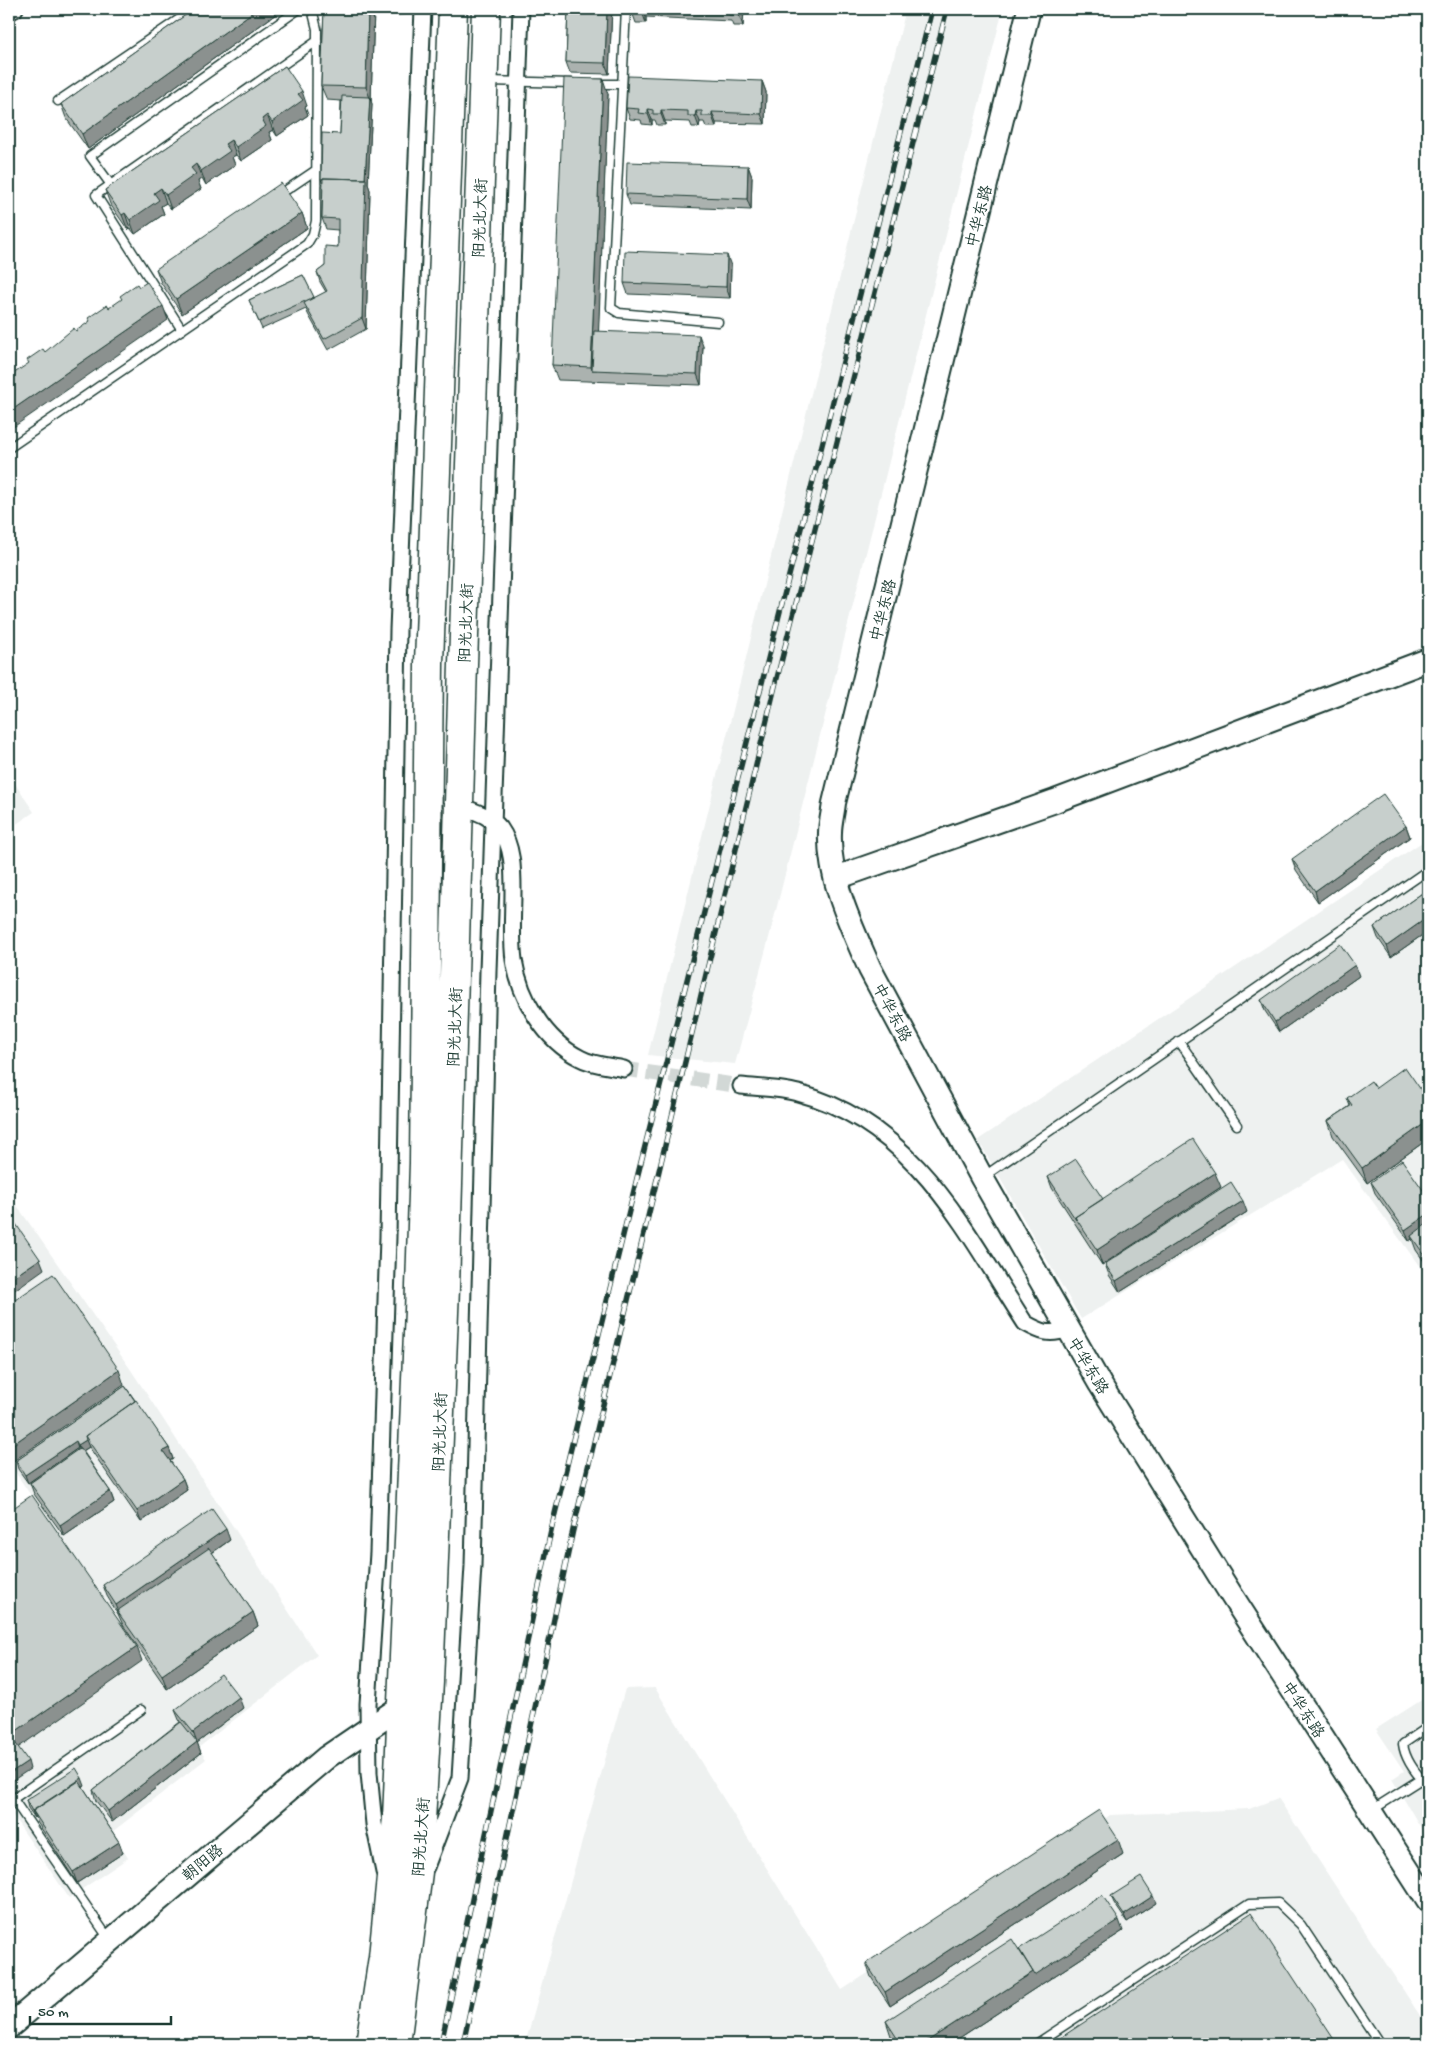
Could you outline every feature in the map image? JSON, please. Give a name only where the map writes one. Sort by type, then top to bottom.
[{"type":"highway","name":"阳光北大街","points":[[370,2044],[389,1900],[397,1818],[402,1706],[424,1163],[429,663],[453,9]]},
{"type":"highway","name":"阳光北大街","points":[[396,2044],[416,1894],[425,1760],[444,1317],[463,664],[486,9]]},
{"type":"street","points":[[9,12],[15,9]]},
{"type":"street","points":[[389,1900],[374,1824],[369,1773],[369,1729],[378,1553],[388,1236],[398,630],[421,9]]},
{"type":"street","points":[[416,1894],[460,1778],[473,1566],[494,823],[521,9]]},
{"type":"street","name":"中华东路","points":[[1029,9],[834,803],[830,833],[836,878],[849,918],[870,969],[982,1178],[1068,1329],[1161,1483],[1428,1901]]},
{"type":"street","points":[[836,878],[1055,801],[1428,660]]},
{"type":"street","points":[[460,806],[486,815],[500,829],[507,843],[513,863],[514,960],[528,1006],[554,1038],[580,1059],[624,1069]]},
{"type":"street","points":[[741,1086],[796,1092],[823,1101],[851,1114],[888,1139],[943,1194],[1025,1322],[1043,1333],[1055,1334],[1068,1329]]},
{"type":"street","name":"朝阳路","points":[[9,2026],[327,1757],[402,1706]]},
{"type":"lane","points":[[58,101],[194,9]]},
{"type":"lane","points":[[111,185],[90,156],[299,9]]},
{"type":"lane","points":[[353,11],[421,9]]},
{"type":"lane","points":[[626,9],[612,308],[619,313],[718,322]]},
{"type":"lane","points":[[9,448],[307,244],[313,234],[316,221],[317,41],[314,11],[324,12]]},
{"type":"lane","points":[[182,330],[96,195],[317,41]]},
{"type":"lane","points":[[484,81],[622,84]]},
{"type":"lane","points":[[275,198],[316,170]]},
{"type":"lane","points":[[144,288],[160,276]]},
{"type":"lane","points":[[982,1178],[1428,870]]},
{"type":"lane","points":[[1179,1042],[1237,1125]]},
{"type":"lane","points":[[110,1940],[12,1799],[141,1710]]},
{"type":"lane","points":[[1428,1727],[1403,1744],[1404,1752],[1421,1779],[1428,1786]]},
{"type":"lane","points":[[1370,1811],[1421,1779]]},
{"type":"lane","points":[[1036,2044],[1249,1904],[1278,1904],[1301,1925],[1380,2044]]},
{"type":"shaded area","points":[[906,9],[1003,9],[770,934],[735,1064],[648,1055]]},
{"type":"shaded area","points":[[9,775],[34,812],[9,829]]},
{"type":"shaded area","points":[[1428,838],[1428,1278],[1342,1159],[1081,1319],[978,1140]]},
{"type":"shaded area","points":[[9,1194],[131,1370],[317,1655],[198,1748],[206,1759],[112,1832],[128,1858],[69,1898],[9,1810],[9,1518],[34,1500],[9,1463]]},
{"type":"shaded area","points":[[655,1688],[842,1990],[1110,1815],[1249,1809],[1278,1798],[1428,2028],[1428,2044],[525,2044],[625,1689]]},
{"type":"shaded area","points":[[1428,1696],[1428,1840],[1392,1779],[1404,1771],[1376,1729]]},
{"type":"building","points":[[194,9],[257,9],[82,134],[61,104]]},
{"type":"building","points":[[324,9],[368,9],[366,87],[321,86]]},
{"type":"building","points":[[568,9],[607,9],[605,63],[566,62]]},
{"type":"building","points":[[632,9],[642,9],[642,12],[632,12]]},
{"type":"building","points":[[700,9],[740,9],[739,15],[729,15],[729,10]]},
{"type":"building","points":[[285,66],[302,91],[298,94],[303,100],[272,122],[267,115],[262,119],[266,126],[236,147],[231,140],[225,144],[230,151],[201,171],[196,164],[191,168],[196,174],[166,195],[161,188],[154,193],[159,200],[130,220],[125,213],[122,215],[105,190]]},
{"type":"building","points":[[628,76],[762,81],[761,114],[712,112],[712,116],[702,116],[702,111],[696,111],[695,116],[688,116],[688,111],[661,110],[661,114],[653,114],[653,110],[648,109],[648,114],[638,113],[639,109],[626,108]]},
{"type":"building","points":[[564,78],[603,79],[591,367],[552,365]]},
{"type":"building","points":[[342,96],[370,97],[365,179],[321,179],[322,133],[340,134]]},
{"type":"building","points":[[627,162],[748,166],[747,199],[626,194]]},
{"type":"building","points":[[323,178],[366,179],[362,318],[324,339],[304,303],[327,291],[317,272],[325,266],[325,246],[338,247],[338,219],[322,218]]},
{"type":"building","points":[[281,183],[302,213],[176,299],[156,269]]},
{"type":"building","points":[[625,251],[727,255],[726,287],[624,283]]},
{"type":"building","points":[[303,275],[314,297],[259,322],[249,300]]},
{"type":"building","points":[[147,282],[163,306],[9,412],[9,373],[13,374],[29,363],[27,360],[43,349],[45,352],[74,328],[76,331],[90,321],[88,318],[107,305],[109,308],[122,299],[120,296],[137,284],[139,287]]},
{"type":"building","points":[[594,331],[699,335],[697,374],[592,370]]},
{"type":"building","points":[[1383,794],[1406,826],[1315,891],[1292,859]]},
{"type":"building","points":[[1428,889],[1428,917],[1387,946],[1374,927]]},
{"type":"building","points":[[1340,944],[1355,965],[1275,1022],[1261,1000]]},
{"type":"building","points":[[1405,1067],[1428,1100],[1428,1121],[1362,1168],[1328,1121],[1352,1105],[1347,1098],[1371,1081],[1376,1088]]},
{"type":"building","points":[[1193,1139],[1215,1173],[1097,1250],[1075,1217]]},
{"type":"building","points":[[1076,1159],[1103,1199],[1075,1217],[1076,1220],[1048,1177]]},
{"type":"building","points":[[1402,1160],[1428,1197],[1428,1214],[1405,1230],[1371,1182]]},
{"type":"building","points":[[1231,1182],[1243,1201],[1116,1281],[1105,1264]]},
{"type":"building","points":[[9,1214],[40,1259],[9,1280]]},
{"type":"building","points":[[1428,1223],[1428,1260],[1411,1236]]},
{"type":"building","points":[[53,1274],[119,1370],[9,1447],[9,1304]]},
{"type":"building","points":[[125,1386],[135,1401],[85,1436],[86,1440],[78,1445],[76,1441],[25,1475],[16,1461]]},
{"type":"building","points":[[136,1400],[169,1448],[163,1451],[183,1479],[137,1511],[85,1436]]},
{"type":"building","points":[[80,1448],[110,1491],[60,1525],[30,1483]]},
{"type":"building","points":[[32,1495],[137,1647],[9,1736],[9,1511]]},
{"type":"building","points":[[212,1509],[226,1529],[116,1605],[103,1585]]},
{"type":"building","points":[[209,1548],[253,1612],[162,1675],[117,1611]]},
{"type":"building","points":[[221,1674],[239,1697],[193,1732],[175,1710]]},
{"type":"building","points":[[181,1722],[197,1742],[108,1811],[93,1790]]},
{"type":"building","points":[[14,1741],[28,1761],[10,1773],[9,1745]]},
{"type":"building","points":[[76,1768],[82,1778],[32,1811],[26,1800]]},
{"type":"building","points":[[79,1781],[119,1842],[73,1872],[33,1811]]},
{"type":"building","points":[[1099,1810],[1118,1839],[885,1992],[866,1963]]},
{"type":"building","points":[[1141,1877],[1153,1896],[1124,1915],[1111,1896]]},
{"type":"building","points":[[1102,1895],[1119,1920],[1035,1975],[1019,1949]]},
{"type":"building","points":[[1251,1913],[1337,2044],[1051,2044]]},
{"type":"building","points":[[1012,1939],[1033,1972],[923,2044],[901,2044],[886,2021]]},
{"type":"tunnel","points":[[624,1069],[741,1086]]},
{"type":"railway","points":[[441,2044],[552,1526],[638,1174],[932,9]]},
{"type":"railway","points":[[463,2044],[573,1530],[775,686],[947,9]]}]
